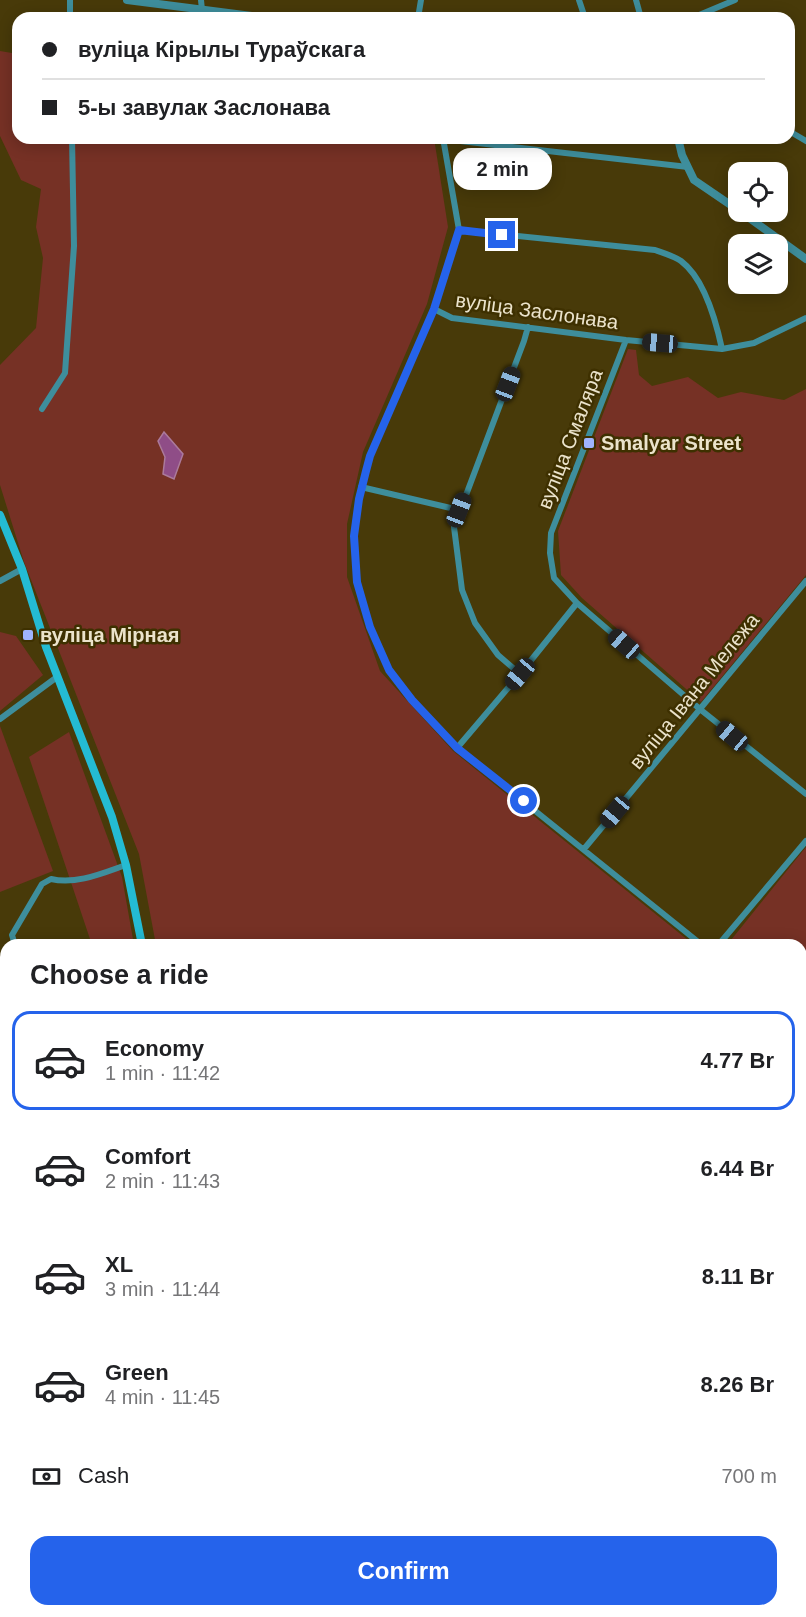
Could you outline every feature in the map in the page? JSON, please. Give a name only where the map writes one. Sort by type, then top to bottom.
[{"type":"main road","points":[[0,515],[22,569],[37,623],[57,677],[112,817],[126,865],[141,939]]},
{"type":"street","points":[[127,0],[218,12]]},
{"type":"street","points":[[201,0],[202,10]]},
{"type":"street","points":[[706,12],[735,0]]},
{"type":"street","points":[[42,409],[65,373],[74,246],[72,144]]},
{"type":"street","name":"вуліца Заслонава","points":[[444,144],[459,230],[434,309],[452,318],[626,340],[722,349],[754,343],[806,318]]},
{"type":"street","points":[[494,144],[688,167]]},
{"type":"street","points":[[679,144],[694,180],[728,203]]},
{"type":"street","points":[[754,222],[806,259]]},
{"type":"street","points":[[459,230],[655,250],[681,261],[698,279],[716,321],[722,349]]},
{"type":"street","points":[[434,309],[370,456],[361,487],[354,536],[357,582],[370,627],[389,670],[412,700],[457,748],[695,939]]},
{"type":"street","points":[[520,674],[498,655],[475,623],[462,590],[454,527],[528,327]]},
{"type":"street","name":"вуліца Смаляра","points":[[626,340],[551,533],[550,553],[554,578],[577,603],[700,710],[806,794]]},
{"type":"street","points":[[361,487],[459,510]]},
{"type":"street","points":[[0,581],[22,569]]},
{"type":"street","name":"вуліца Івана Мележа","points":[[584,849],[806,581]]},
{"type":"street","points":[[457,748],[577,603]]},
{"type":"street","points":[[0,719],[57,677]]},
{"type":"street","points":[[722,939],[806,841]]},
{"type":"street","points":[[13,939],[12,935],[42,884],[51,879],[61,881],[81,879],[126,865]]},
{"type":"shaded area","points":[[0,51],[12,53],[12,144],[435,144],[448,227],[427,304],[363,452],[347,524],[347,577],[380,671],[453,751],[687,939],[155,939],[139,854],[24,562],[0,485],[0,365],[36,328],[43,258],[36,227],[41,189],[21,180],[0,136]]},
{"type":"shaded area","points":[[628,349],[636,350],[639,375],[652,386],[688,377],[718,398],[741,392],[784,400],[806,389],[806,575],[701,702],[582,598],[561,575],[558,531]]},
{"type":"shaded area","points":[[164,432],[183,454],[174,479],[163,474],[165,457],[158,441]]},
{"type":"shaded area","points":[[0,632],[16,636],[43,675],[0,711]]},
{"type":"shaded area","points":[[0,726],[53,871],[0,892]]},
{"type":"shaded area","points":[[69,732],[122,877],[133,939],[90,939],[29,757]]},
{"type":"shaded area","points":[[806,847],[806,939],[732,939]]},
{"type":"place","name":"Smalyar Street","points":[[589,443]]},
{"type":"place","name":"вуліца Мірная","points":[[28,635]]},
{"type":"route","points":[[502,235],[459,230],[434,309],[370,456],[361,487],[354,536],[357,582],[370,627],[389,670],[412,700],[457,748],[524,801]]}]
